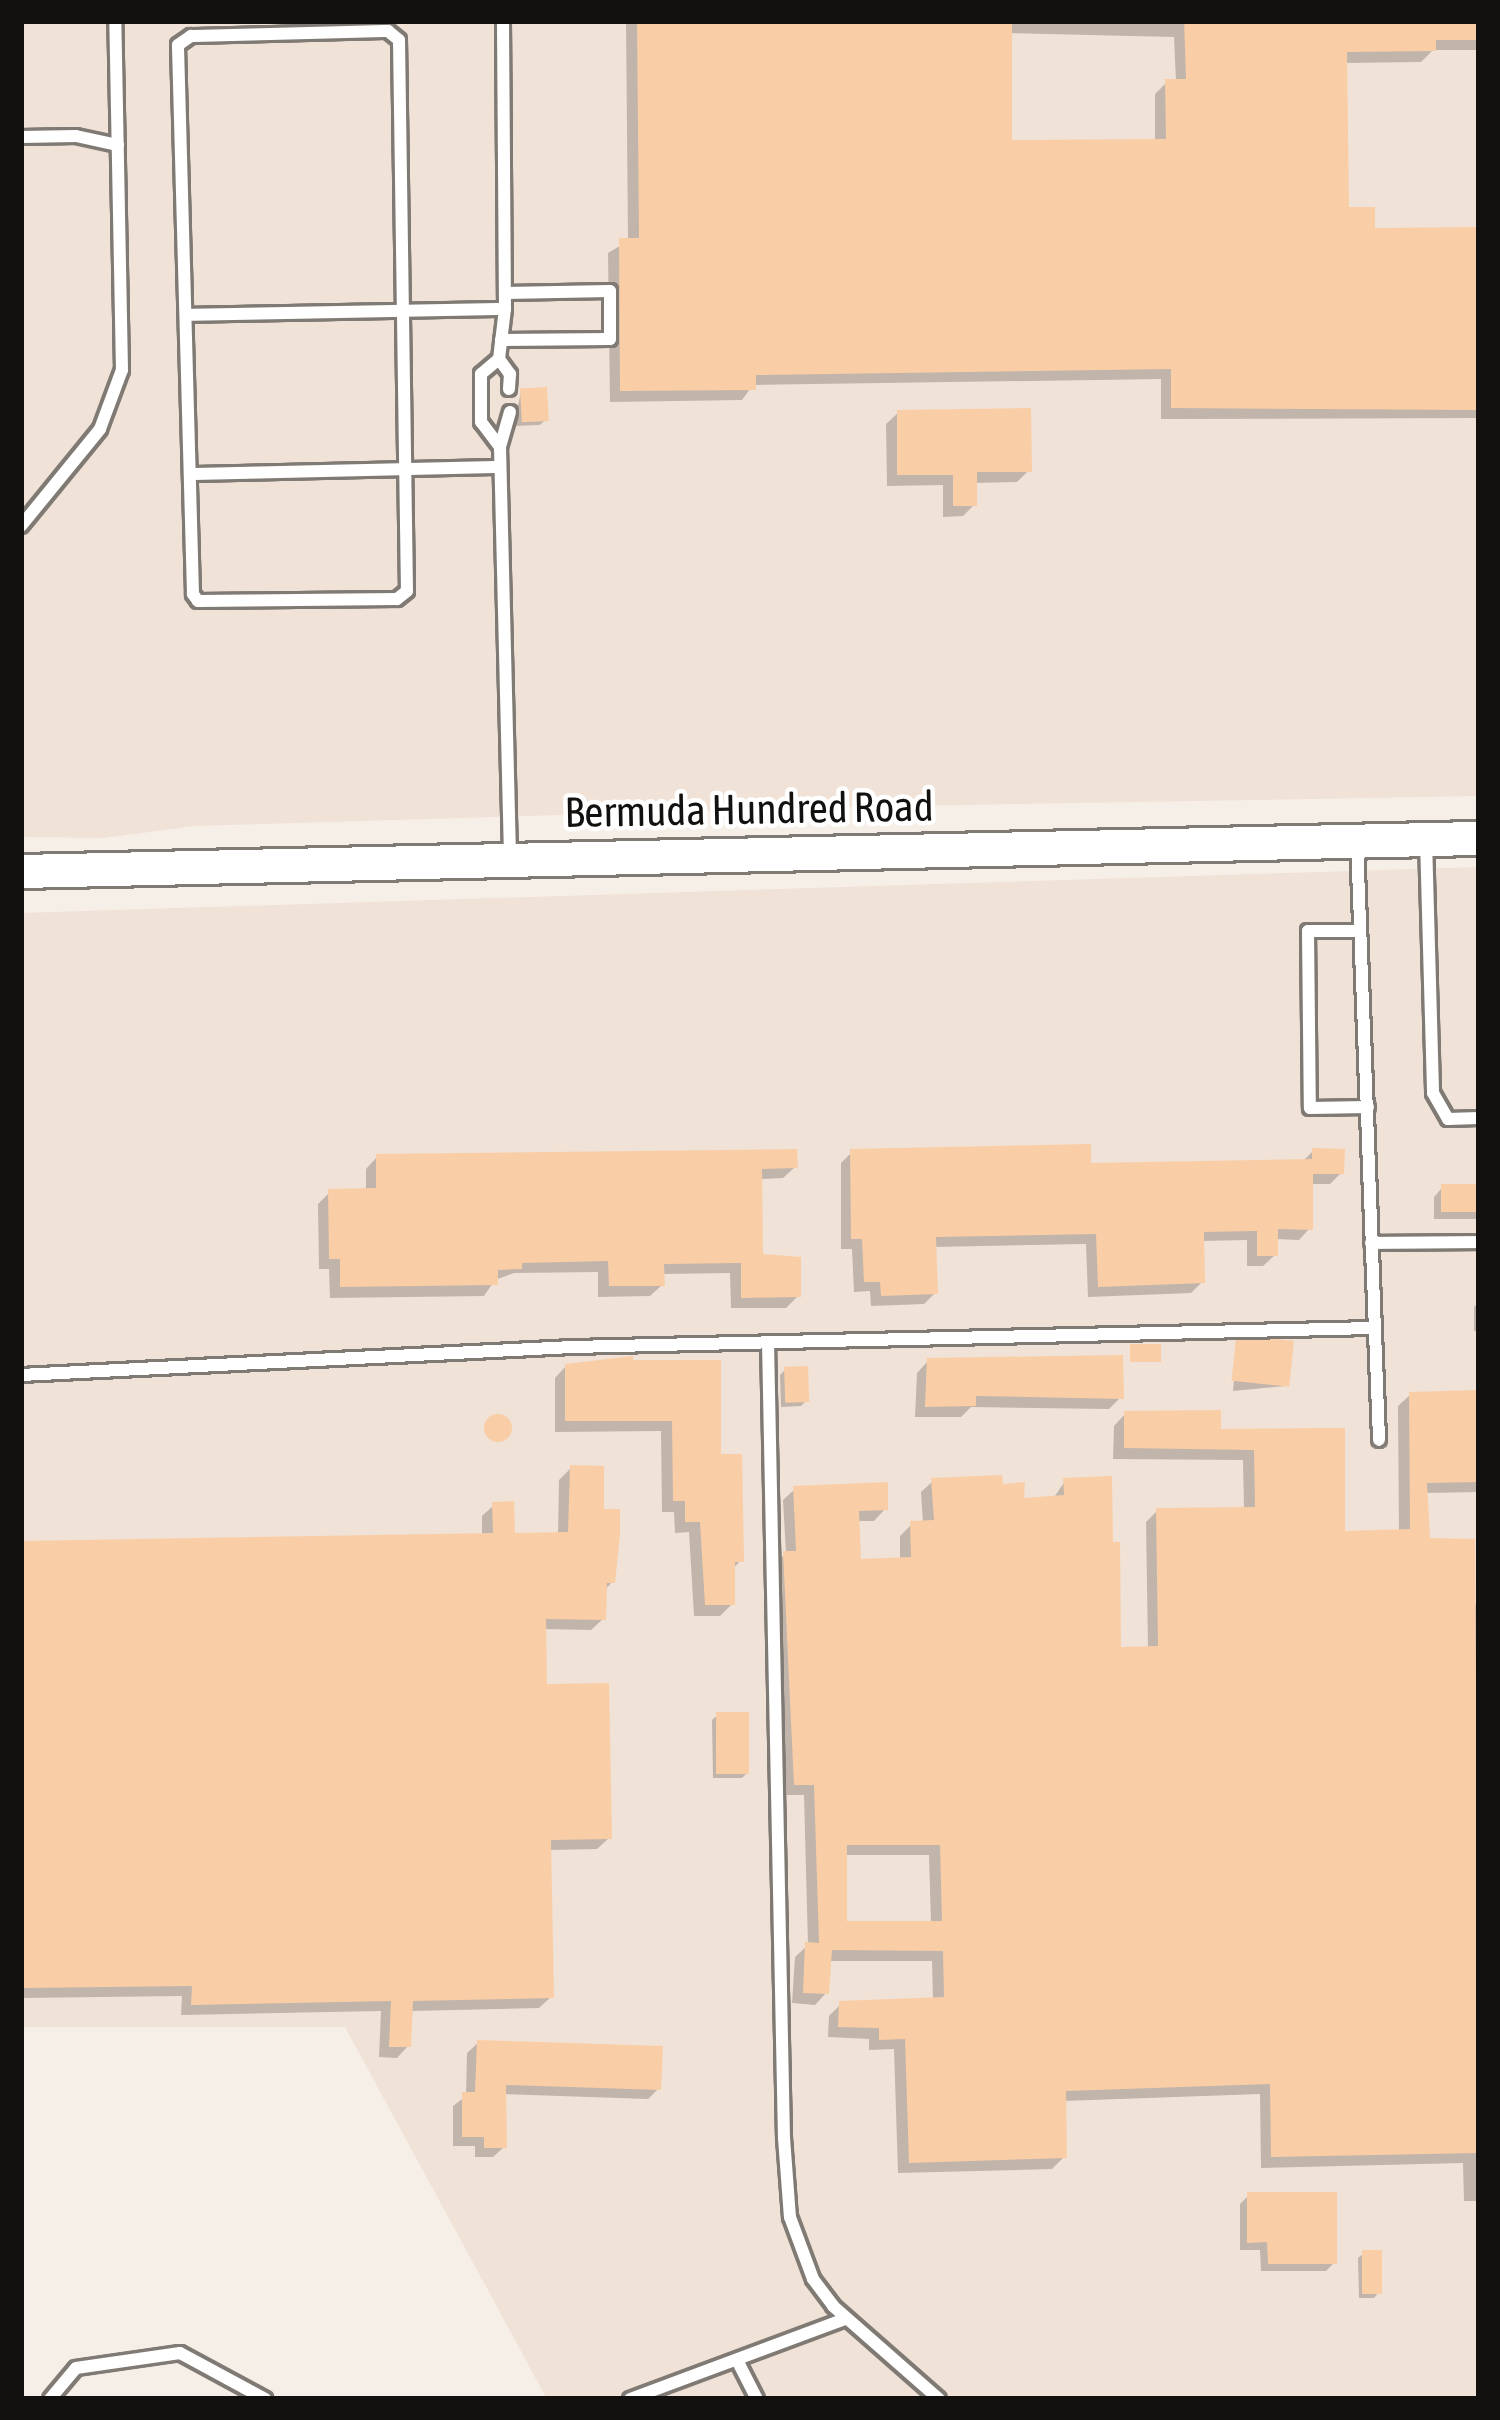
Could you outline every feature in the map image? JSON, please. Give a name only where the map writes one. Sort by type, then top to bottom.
[{"type":"street","name":"Bermuda Hundred Road","points":[[21,871],[1479,838]]},
{"type":"lane","points":[[21,526],[100,429],[122,370],[115,21]]},
{"type":"lane","points":[[503,21],[505,301],[499,358],[510,374],[509,388]]},
{"type":"lane","points":[[388,31],[398,40],[407,591],[397,599],[198,601],[193,594],[187,315],[178,45],[191,35],[388,31]]},
{"type":"lane","points":[[21,137],[76,136],[118,145]]},
{"type":"lane","points":[[187,315],[402,310],[610,291],[610,339],[501,340]]},
{"type":"lane","points":[[499,358],[481,374],[481,406],[482,422],[500,447]]},
{"type":"lane","points":[[510,412],[500,447],[510,860]]},
{"type":"lane","points":[[190,474],[500,467]]},
{"type":"lane","points":[[1426,839],[1433,1094],[1448,1119],[1479,1118]]},
{"type":"lane","points":[[1357,841],[1379,1440]]},
{"type":"lane","points":[[1360,931],[1307,931],[1310,1108],[1368,1108]]},
{"type":"lane","points":[[1371,1243],[1479,1242]]},
{"type":"lane","points":[[21,1375],[768,1342],[1375,1328]]},
{"type":"lane","points":[[768,1342],[785,2157],[799,2248],[813,2279],[845,2319],[939,2399]]},
{"type":"lane","points":[[631,2399],[845,2319]]},
{"type":"lane","points":[[50,2399],[76,2368],[180,2353],[265,2399]]},
{"type":"lane","points":[[737,2360],[757,2399]]},
{"type":"shaded area","points":[[21,21],[1479,21],[1479,796],[795,808],[194,826],[104,838],[21,837]]},
{"type":"shaded area","points":[[1479,867],[1479,2399],[547,2399],[345,2027],[21,2027],[21,913]]},
{"type":"building","points":[[637,21],[1012,21],[1012,140],[1166,139],[1165,79],[1186,79],[1184,21],[1479,21],[1479,40],[1436,40],[1436,51],[1347,52],[1349,207],[1375,207],[1375,228],[1479,227],[1479,410],[1171,408],[1171,369],[756,375],[756,390],[620,391],[619,238],[639,238]]},
{"type":"building","points":[[547,387],[549,421],[522,422],[520,388]]},
{"type":"building","points":[[1031,408],[1032,472],[977,472],[977,506],[953,506],[953,475],[897,475],[897,410]]},
{"type":"building","points":[[1091,1144],[1091,1163],[1312,1159],[1312,1148],[1345,1149],[1344,1174],[1313,1174],[1313,1230],[1278,1229],[1278,1256],[1257,1256],[1257,1231],[1204,1232],[1205,1283],[1098,1287],[1096,1234],[936,1237],[938,1294],[881,1296],[880,1282],[864,1282],[862,1239],[851,1239],[850,1149]]},
{"type":"building","points":[[797,1149],[798,1168],[762,1169],[763,1254],[801,1257],[801,1297],[741,1298],[741,1263],[664,1264],[665,1286],[609,1286],[608,1261],[522,1263],[522,1269],[498,1270],[498,1285],[340,1287],[340,1259],[329,1259],[328,1189],[376,1188],[376,1154]]},
{"type":"building","points":[[1441,1184],[1479,1184],[1479,1212],[1441,1212]]},
{"type":"building","points":[[1236,1335],[1294,1341],[1289,1387],[1232,1381]]},
{"type":"building","points":[[1130,1344],[1161,1344],[1161,1362],[1130,1362]]},
{"type":"building","points":[[1123,1355],[1124,1399],[976,1396],[976,1406],[925,1407],[927,1358]]},
{"type":"building","points":[[633,1356],[633,1360],[721,1360],[721,1454],[742,1454],[744,1562],[735,1562],[735,1605],[705,1605],[700,1522],[685,1522],[685,1501],[673,1501],[672,1421],[565,1421],[565,1364]]},
{"type":"building","points":[[808,1366],[809,1402],[785,1403],[784,1367]]},
{"type":"building","points":[[1479,1390],[1479,1482],[1427,1483],[1430,1538],[1475,1539],[1479,2153],[1271,2157],[1270,2084],[1066,2091],[1067,2158],[909,2163],[905,2039],[879,2040],[879,2028],[838,2027],[839,2001],[944,1997],[943,1951],[832,1950],[829,1994],[803,1993],[805,1942],[819,1943],[814,1785],[794,1785],[783,1551],[796,1551],[793,1486],[888,1482],[888,1510],[859,1511],[861,1559],[911,1557],[910,1521],[934,1520],[931,1478],[1002,1475],[1003,1484],[1025,1482],[1024,1498],[1064,1495],[1063,1478],[1112,1476],[1113,1542],[1120,1542],[1121,1647],[1158,1646],[1156,1508],[1255,1507],[1254,1450],[1124,1448],[1124,1411],[1221,1410],[1221,1429],[1345,1428],[1345,1531],[1410,1529],[1409,1392]],"holes":[[[847,1845],[940,1845],[942,1921],[847,1921]]]},
{"type":"building","points":[[498,1414],[508,1418],[512,1428],[508,1438],[498,1442],[488,1438],[484,1428],[488,1418]]},
{"type":"building","points":[[570,1465],[604,1466],[604,1509],[620,1509],[615,1583],[607,1583],[606,1620],[546,1619],[547,1684],[609,1683],[612,1839],[551,1840],[554,1998],[413,2001],[411,2047],[389,2047],[391,2001],[191,2005],[192,1986],[21,1988],[21,1541],[493,1533],[492,1502],[514,1501],[515,1533],[568,1532]]},
{"type":"building","points":[[716,1712],[749,1712],[749,1774],[716,1774]]},
{"type":"building","points":[[477,2040],[663,2046],[661,2090],[506,2085],[507,2148],[484,2148],[484,2137],[462,2137],[462,2092],[475,2092]]},
{"type":"building","points":[[1247,2192],[1337,2192],[1337,2264],[1268,2264],[1267,2242],[1247,2243]]},
{"type":"building","points":[[1362,2250],[1382,2250],[1382,2294],[1362,2294]]}]
